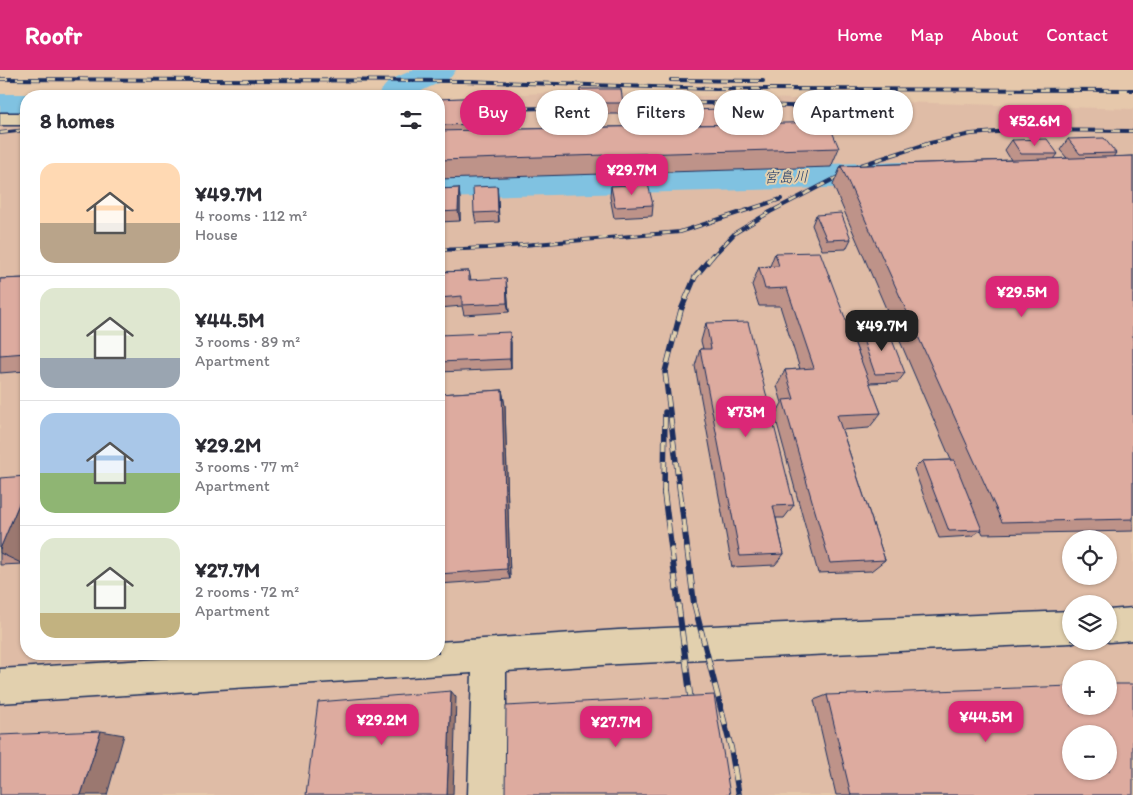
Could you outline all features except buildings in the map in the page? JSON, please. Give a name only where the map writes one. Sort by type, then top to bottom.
[{"type":"lane","points":[[0,119],[20,119]]},
{"type":"lane","points":[[1117,625],[1133,624]]},
{"type":"lane","points":[[445,658],[628,646],[1062,627]]},
{"type":"lane","points":[[486,795],[489,655]]},
{"type":"lane","points":[[1,689],[417,660]]},
{"type":"shaded area","points":[[536,93],[536,135],[608,135],[608,93],[618,94],[618,135],[704,135],[704,96],[714,96],[714,135],[783,135],[783,98],[793,99],[793,135],[913,135],[913,102],[1133,109],[1133,795],[0,795],[0,113],[20,113],[20,660],[445,660],[445,98],[460,97],[460,135],[526,135],[526,94]]},
{"type":"waterway","points":[[399,90],[440,70]]},
{"type":"waterway","name":"宮島川","points":[[0,104],[20,104]]},
{"type":"waterway","name":"宮島川","points":[[445,186],[904,174]]},
{"type":"railway","points":[[0,79],[464,81],[715,89],[1133,90]]},
{"type":"railway","points":[[671,80],[763,81]]},
{"type":"railway","points":[[526,108],[708,103],[793,106]]},
{"type":"railway","points":[[712,257],[735,233],[770,212],[861,165],[930,143],[971,134],[1023,130],[1133,131]]},
{"type":"railway","points":[[0,133],[20,131]]},
{"type":"railway","points":[[445,250],[680,232],[781,199]]},
{"type":"railway","points":[[680,494],[665,372],[681,310],[695,277],[713,255]]},
{"type":"railway","points":[[664,492],[665,412]]},
{"type":"railway","points":[[664,492],[692,710]]},
{"type":"railway","points":[[680,492],[694,603],[731,748],[739,795]]}]
